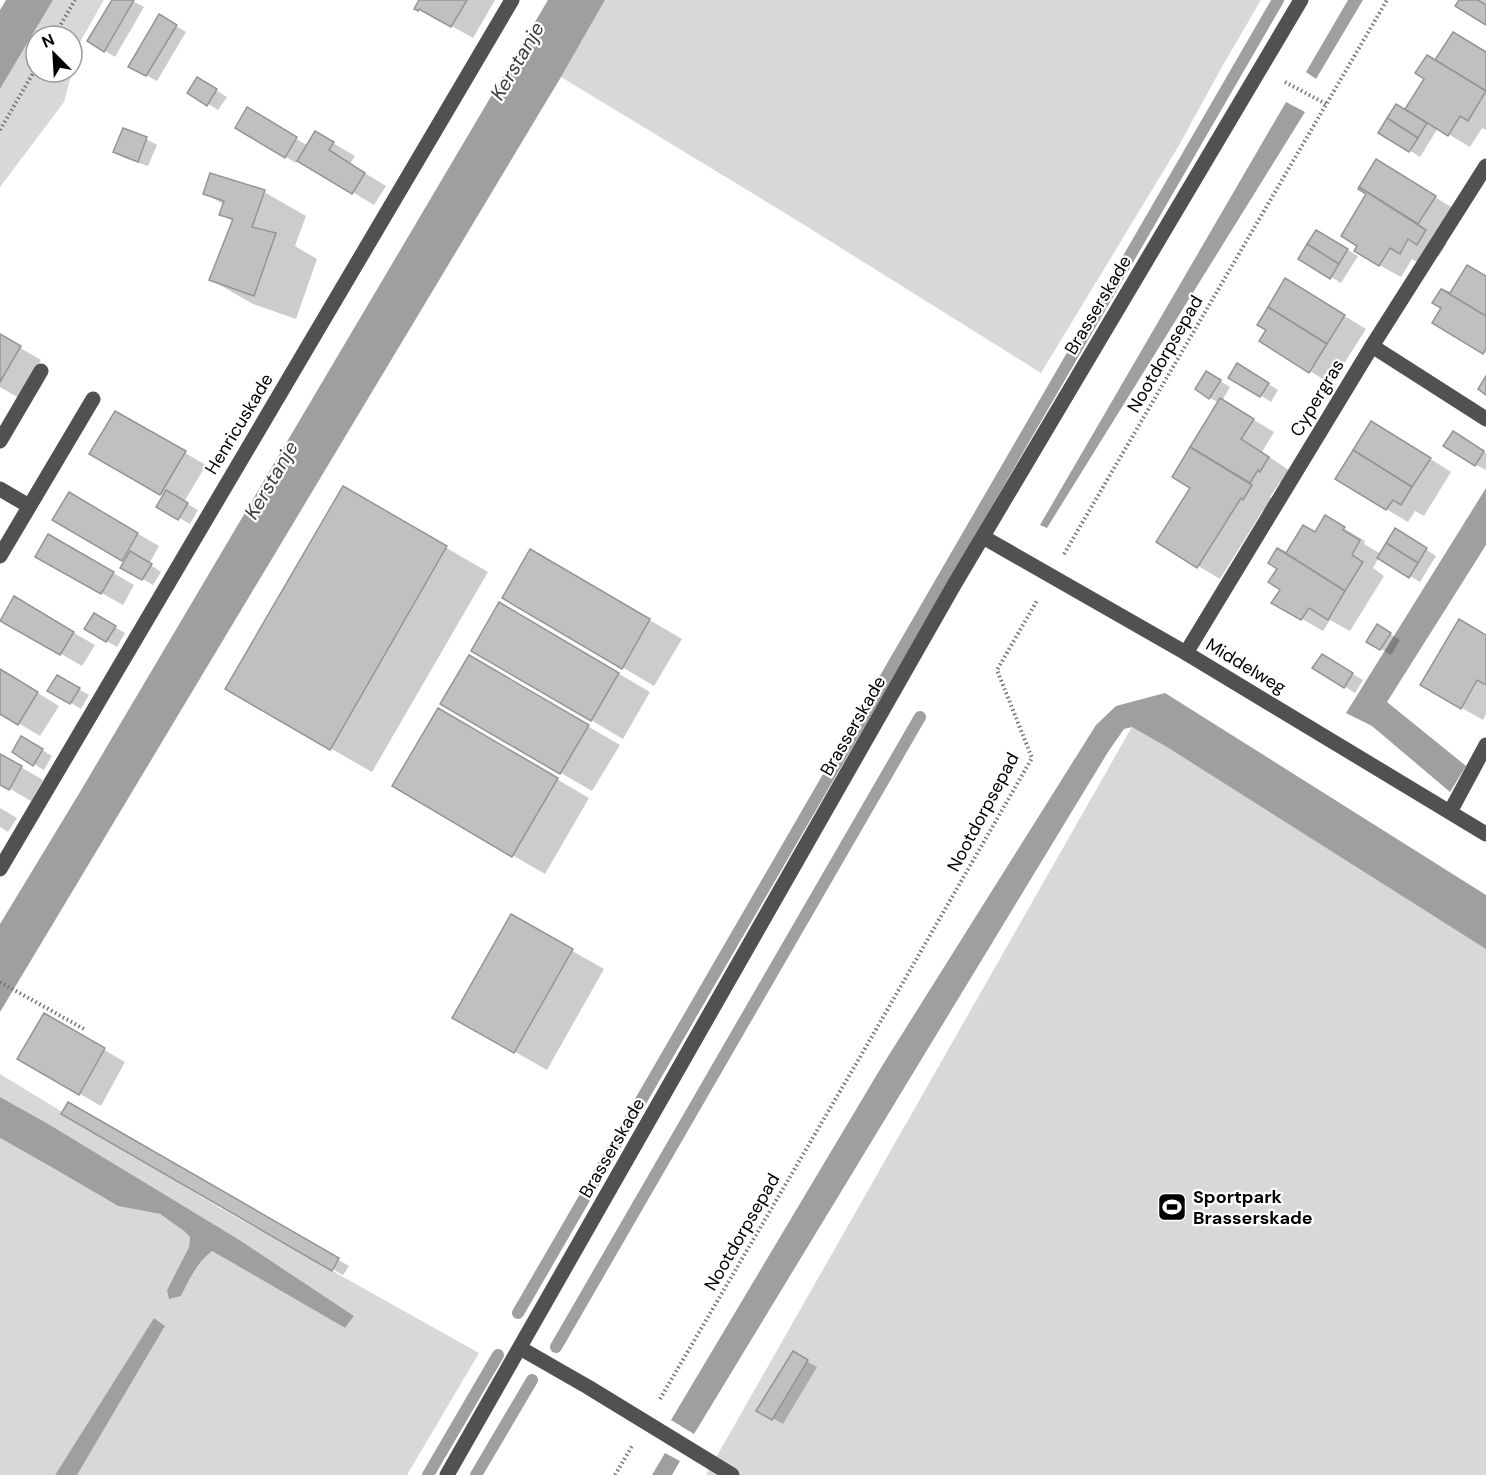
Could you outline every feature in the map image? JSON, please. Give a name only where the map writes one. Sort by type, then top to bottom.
[{"type":"street","name":"Henricuskade","points":[[0,869],[513,0]]},
{"type":"street","name":"Brasserskade","points":[[447,1475],[983,537],[1301,0]]},
{"type":"street","name":"Cypergras","points":[[1186,653],[1372,346],[1486,166]]},
{"type":"street","points":[[1372,346],[1486,419]]},
{"type":"street","points":[[0,441],[41,371]]},
{"type":"street","points":[[0,556],[93,399]]},
{"type":"street","points":[[0,489],[29,506]]},
{"type":"street","name":"Middelweg","points":[[983,537],[1186,653],[1486,834]]},
{"type":"street","points":[[1450,812],[1486,746]]},
{"type":"street","points":[[520,1348],[732,1475]]},
{"type":"path","points":[[61,24],[75,0]]},
{"type":"path","name":"Nootdorpsepad","points":[[615,1475],[863,1053],[1032,758],[997,670],[1387,0]]},
{"type":"path","points":[[1261,69],[1326,104]]},
{"type":"path","points":[[0,130],[27,84]]},
{"type":"path","points":[[0,982],[84,1029]]},
{"type":"shaded area","points":[[53,0],[104,0],[84,35],[84,24],[39,24]]},
{"type":"shaded area","points":[[605,0],[1261,0],[1178,147],[1041,373],[798,221],[561,77]]},
{"type":"shaded area","points":[[24,49],[24,84],[69,84],[64,102],[0,187],[0,89]]},
{"type":"shaded area","name":"Sportpark Brasserskade","points":[[1133,725],[1486,938],[1486,1475],[706,1475]]},
{"type":"shaded area","points":[[0,1074],[220,1208],[479,1353],[407,1475],[77,1475],[165,1326],[154,1318],[55,1475],[0,1475],[0,1138],[118,1206],[160,1214],[184,1231],[190,1237],[189,1247],[167,1290],[181,1296],[198,1266],[212,1251],[345,1328],[354,1316],[238,1239],[0,1097]]},
{"type":"water","points":[[6,0],[53,0],[39,24],[24,24],[24,49],[0,89],[0,10]]},
{"type":"water","name":"Kerstanje","points":[[548,0],[605,0],[0,1012],[0,924]]},
{"type":"water","points":[[1348,0],[1363,0],[1316,79],[1306,72]]},
{"type":"water","points":[[1286,102],[1305,112],[1047,528],[1040,525]]},
{"type":"water","points":[[1486,488],[1486,545],[1387,702],[1466,766],[1450,792],[1372,726],[1346,713]]},
{"type":"water","points":[[1165,693],[1486,895],[1486,949],[1167,747],[1132,727],[1124,729],[694,1434],[671,1420],[882,1066],[1096,725],[1116,706]]},
{"type":"water","points":[[0,1097],[238,1239],[354,1316],[345,1328],[212,1251],[198,1266],[181,1296],[169,1299],[167,1290],[189,1247],[190,1237],[160,1214],[118,1206],[0,1138]]},
{"type":"water","points":[[154,1318],[165,1326],[77,1475],[55,1475]]},
{"type":"water","points":[[665,1453],[680,1461],[672,1475],[652,1475]]},
{"type":"building","points":[[112,0],[134,0],[104,52],[87,41]]},
{"type":"building","points":[[419,0],[467,0],[451,27],[419,9],[418,11],[414,9]]},
{"type":"building","points":[[1459,0],[1478,0],[1486,5],[1486,25],[1455,6]]},
{"type":"building","points":[[159,14],[177,25],[146,76],[128,67]]},
{"type":"building","points":[[1453,32],[1486,52],[1486,91],[1435,60]]},
{"type":"building","points":[[1427,55],[1486,91],[1468,121],[1460,116],[1448,136],[1405,109],[1424,79],[1415,73]]},
{"type":"building","points":[[197,77],[217,89],[207,106],[187,93]]},
{"type":"building","points":[[1396,104],[1427,123],[1418,138],[1387,118]]},
{"type":"building","points":[[247,107],[297,137],[285,158],[235,128]]},
{"type":"building","points":[[1387,118],[1418,138],[1409,152],[1378,133]]},
{"type":"building","points":[[123,128],[147,137],[138,162],[113,152]]},
{"type":"building","points":[[315,131],[334,142],[329,150],[365,173],[352,194],[297,161]]},
{"type":"building","points":[[1376,159],[1436,196],[1418,224],[1359,187]]},
{"type":"building","points":[[210,173],[265,190],[252,227],[276,233],[254,296],[209,280],[233,219],[219,215],[224,201],[203,194]]},
{"type":"building","points":[[1359,187],[1426,230],[1417,245],[1408,239],[1400,254],[1390,248],[1379,266],[1354,251],[1357,246],[1341,236],[1366,194],[1358,189]]},
{"type":"building","points":[[1316,230],[1348,249],[1339,264],[1307,244]]},
{"type":"building","points":[[1307,244],[1339,264],[1330,279],[1298,259]]},
{"type":"building","points":[[1467,265],[1486,276],[1486,316],[1441,289],[1450,293]]},
{"type":"building","points":[[1285,278],[1345,315],[1327,344],[1268,307]]},
{"type":"building","points":[[1441,289],[1486,316],[1486,349],[1483,354],[1432,323],[1441,308],[1432,303]]},
{"type":"building","points":[[1268,307],[1327,344],[1309,373],[1259,341],[1266,330],[1257,325]]},
{"type":"building","points":[[0,334],[21,346],[0,382]]},
{"type":"building","points":[[1237,363],[1269,383],[1260,397],[1228,378]]},
{"type":"building","points":[[1206,371],[1221,380],[1209,399],[1195,389]]},
{"type":"building","points":[[1486,376],[1486,395],[1478,389]]},
{"type":"building","points":[[1220,398],[1254,419],[1241,439],[1269,457],[1250,483],[1190,447]]},
{"type":"building","points":[[115,411],[186,451],[160,495],[89,454]]},
{"type":"building","points":[[1371,421],[1431,458],[1412,487],[1353,450]]},
{"type":"building","points":[[1453,431],[1484,451],[1475,466],[1443,446]]},
{"type":"building","points":[[1190,447],[1252,485],[1243,500],[1241,498],[1197,568],[1156,542],[1190,488],[1172,477]]},
{"type":"building","points":[[1353,450],[1412,487],[1401,505],[1393,500],[1386,510],[1335,479]]},
{"type":"building","points":[[343,486],[447,546],[330,750],[225,689]]},
{"type":"building","points":[[166,490],[188,503],[178,520],[156,507]]},
{"type":"building","points":[[69,492],[138,533],[122,561],[52,520]]},
{"type":"building","points":[[1325,515],[1345,527],[1343,530],[1360,540],[1352,555],[1363,562],[1345,591],[1277,548],[1286,553],[1303,525],[1315,532]]},
{"type":"building","points":[[1395,528],[1427,548],[1418,563],[1386,543]]},
{"type":"building","points":[[48,534],[114,572],[101,594],[35,557]]},
{"type":"building","points":[[1386,543],[1418,563],[1409,578],[1377,558]]},
{"type":"building","points":[[1277,548],[1345,591],[1328,620],[1309,608],[1301,620],[1271,603],[1280,590],[1268,582],[1277,569],[1268,563]]},
{"type":"building","points":[[530,549],[650,619],[622,669],[502,598]]},
{"type":"building","points":[[130,551],[152,564],[142,580],[120,568]]},
{"type":"building","points":[[14,596],[74,632],[60,655],[0,621]]},
{"type":"building","points":[[499,602],[619,673],[591,721],[471,651]]},
{"type":"building","points":[[94,613],[116,626],[106,642],[84,629]]},
{"type":"building","points":[[1459,619],[1486,635],[1486,685],[1477,680],[1461,709],[1420,685]]},
{"type":"building","points":[[1377,624],[1391,633],[1380,650],[1366,642]]},
{"type":"building","points":[[1322,654],[1353,673],[1344,688],[1312,668]]},
{"type":"building","points":[[469,655],[589,725],[560,774],[440,704]]},
{"type":"building","points":[[0,669],[38,692],[18,725],[0,714]]},
{"type":"building","points":[[57,675],[80,688],[70,704],[47,691]]},
{"type":"building","points":[[438,708],[558,778],[512,857],[392,786]]},
{"type":"building","points":[[21,736],[43,749],[33,766],[12,752]]},
{"type":"building","points":[[0,754],[22,766],[9,790],[0,785]]},
{"type":"building","points":[[511,914],[573,949],[514,1053],[452,1018]]},
{"type":"building","points":[[44,1013],[105,1048],[79,1095],[17,1059]]},
{"type":"building","points":[[68,1102],[339,1258],[332,1271],[61,1114]]},
{"type":"building","points":[[793,1351],[808,1360],[772,1420],[756,1411]]},
{"type":"waterway","points":[[518,1313],[1278,0]]},
{"type":"waterway","points":[[556,1347],[920,717]]},
{"type":"waterway","points":[[428,1475],[498,1355]]},
{"type":"waterway","points":[[476,1475],[532,1380]]},
{"type":"place","name":"Sportpark Brasserskade","points":[[1172,1207]]}]
